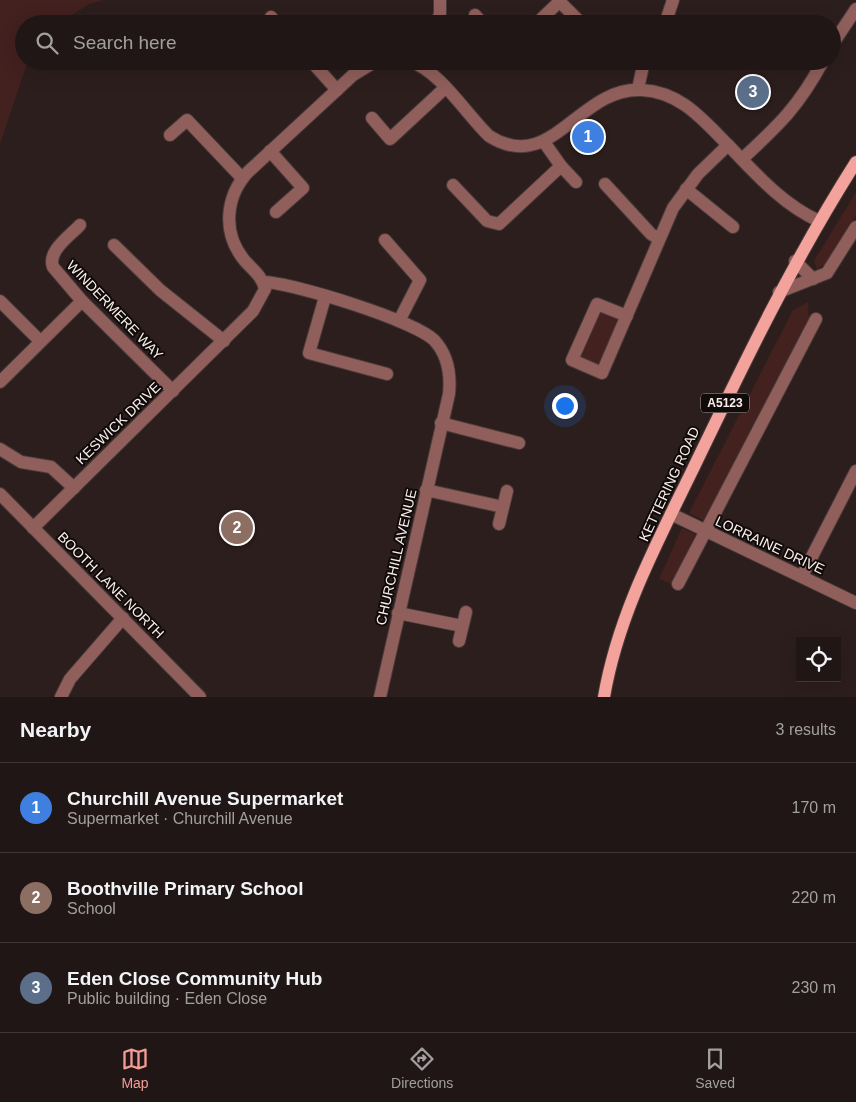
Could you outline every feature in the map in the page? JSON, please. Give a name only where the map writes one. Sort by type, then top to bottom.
[{"type":"main road","name":"KETTERING ROAD","points":[[604,697],[608,669],[623,620],[671,514],[795,261],[855,165]]},
{"type":"street","points":[[439,15],[440,0]]},
{"type":"street","points":[[668,15],[673,0]]},
{"type":"street","points":[[545,15],[558,1],[573,15]]},
{"type":"street","points":[[841,32],[856,9]]},
{"type":"street","points":[[319,70],[337,90]]},
{"type":"street","points":[[264,282],[238,252],[230,229],[231,200],[242,178],[361,70]]},
{"type":"street","points":[[425,70],[481,128],[498,141],[522,147],[544,142],[600,100],[625,90],[638,89],[663,93],[686,104],[787,203],[819,222]]},
{"type":"street","points":[[638,89],[642,70]]},
{"type":"street","points":[[742,159],[783,121],[802,98],[818,70]]},
{"type":"street","points":[[372,118],[390,139],[444,88]]},
{"type":"street","points":[[170,135],[187,120],[242,178]]},
{"type":"street","points":[[544,142],[561,166],[576,182]]},
{"type":"street","points":[[627,316],[597,304],[572,360],[602,373],[627,316],[659,239],[673,208],[686,189],[728,145]]},
{"type":"street","points":[[270,151],[303,188],[276,212]]},
{"type":"street","points":[[453,186],[484,219],[490,223],[499,224],[561,166]]},
{"type":"street","points":[[605,184],[651,234],[659,239]]},
{"type":"street","points":[[686,189],[733,228]]},
{"type":"street","name":"WINDERMERE WAY","points":[[80,225],[53,253],[51,262],[57,273],[82,301],[173,391]]},
{"type":"street","points":[[779,292],[824,275],[830,270],[856,227]]},
{"type":"street","points":[[386,240],[420,280],[399,321]]},
{"type":"street","points":[[114,244],[160,290],[224,340]]},
{"type":"street","points":[[795,261],[813,279]]},
{"type":"street","name":"CHURCHILL AVENUE","points":[[264,282],[280,283],[325,297],[399,321],[426,334],[440,348],[450,374],[450,384],[442,423],[380,697]]},
{"type":"street","name":"KESWICK DRIVE","points":[[33,528],[173,391],[259,303],[265,289],[264,282]]},
{"type":"street","points":[[325,297],[309,353],[387,374]]},
{"type":"street","points":[[0,301],[40,342]]},
{"type":"street","points":[[0,382],[82,301]]},
{"type":"street","points":[[678,584],[816,319]]},
{"type":"street","points":[[442,423],[519,443]]},
{"type":"street","points":[[0,449],[22,462],[51,467],[74,488]]},
{"type":"street","points":[[802,576],[856,471]]},
{"type":"street","points":[[426,490],[503,507]]},
{"type":"street","points":[[499,524],[506,490]]},
{"type":"street","name":"BOOTH LANE NORTH","points":[[0,494],[200,697]]},
{"type":"street","name":"LORRAINE DRIVE","points":[[671,514],[856,603]]},
{"type":"street","points":[[459,641],[466,612]]},
{"type":"street","points":[[398,613],[462,626]]},
{"type":"street","points":[[61,697],[70,679],[123,618]]},
{"type":"shaded area","points":[[0,0],[103,0],[87,5],[72,15],[15,15],[15,70],[25,70],[0,144]]},
{"type":"shaded area","points":[[856,192],[856,216],[825,264],[817,269],[814,261]]},
{"type":"shaded area","points":[[808,302],[809,319],[705,521],[689,513],[793,310]]},
{"type":"shaded area","points":[[601,312],[615,317],[618,324],[599,364],[595,366],[580,356],[598,313]]},
{"type":"shaded area","points":[[682,528],[695,534],[673,585],[659,579]]},
{"type":"place","name":"Eden Close Community Hub","points":[[753,92]]},
{"type":"place","name":"Churchill Avenue Supermarket","points":[[588,137]]},
{"type":"place","name":"Boothville Primary School","points":[[237,528]]}]
